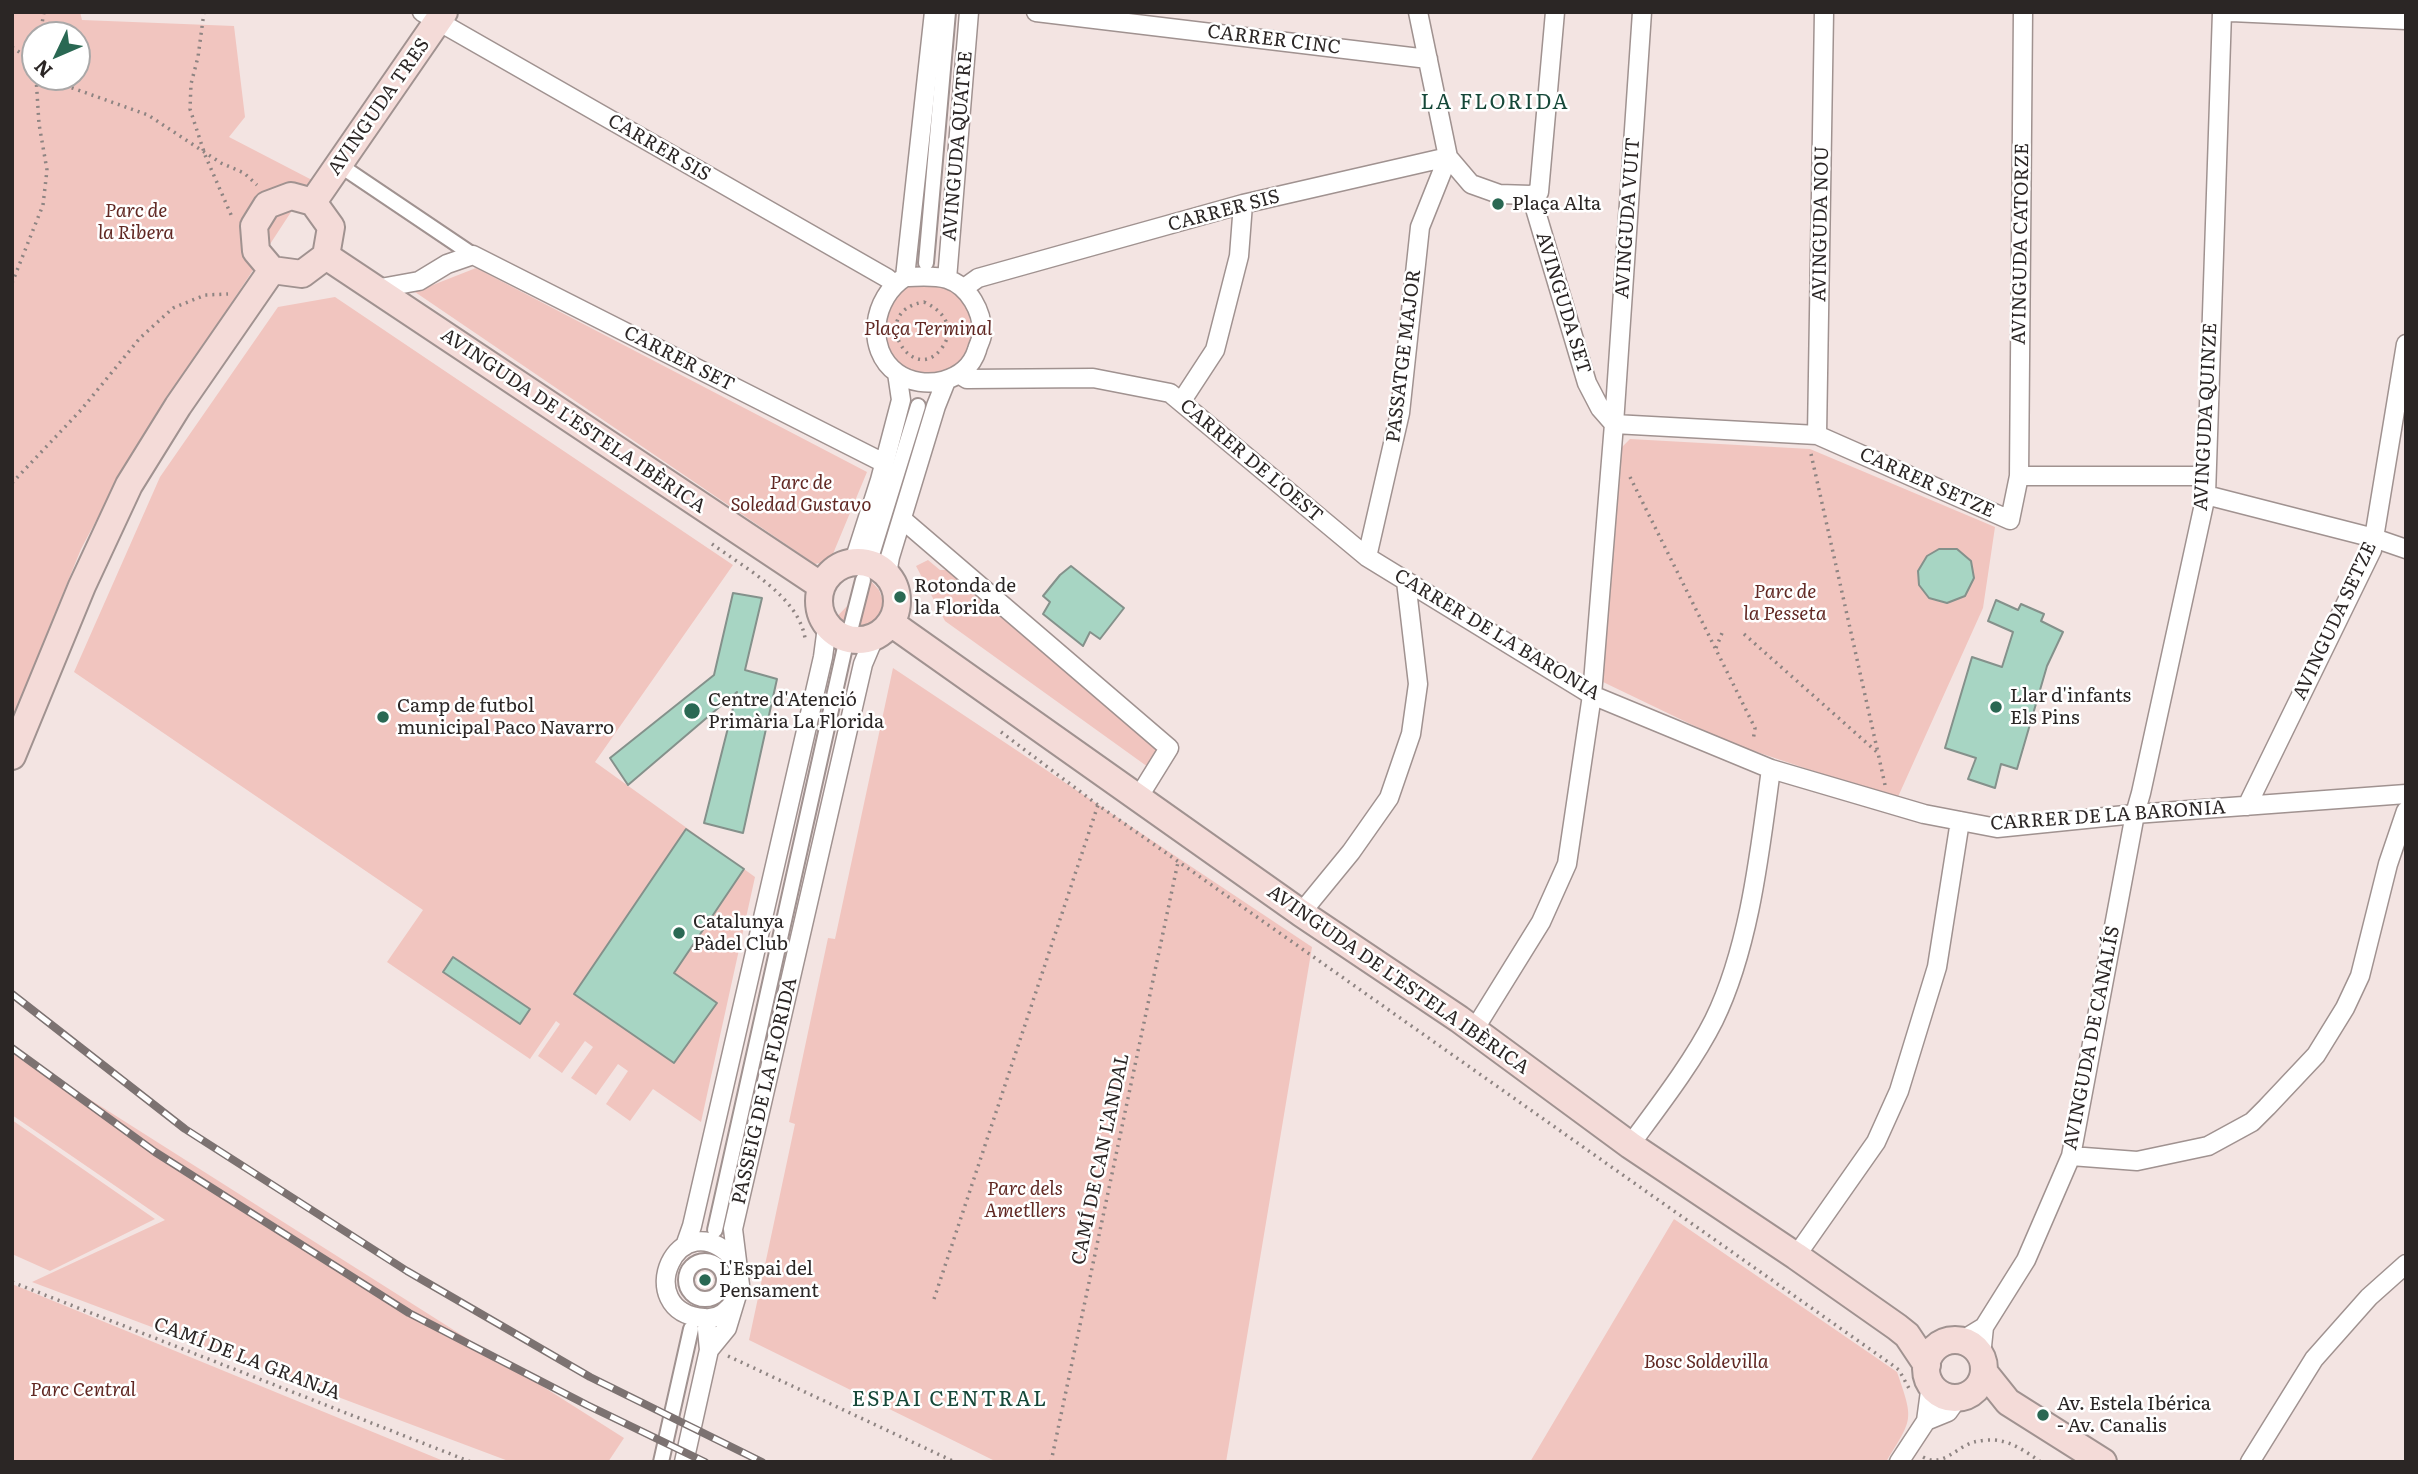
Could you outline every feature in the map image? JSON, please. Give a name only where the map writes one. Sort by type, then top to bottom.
[{"type":"main road","name":"AVINGUDA TRES","points":[[313,202],[334,162],[435,15]]},
{"type":"main road","points":[[291,196],[313,202],[331,227],[326,256],[302,274],[272,270],[256,251],[254,226],[270,204],[291,196]]},
{"type":"main road","name":"AVINGUDA DE L'ESTELA IBÈRICA","points":[[326,256],[820,585]]},
{"type":"main road","points":[[12,756],[82,586],[129,485],[178,406],[272,270]]},
{"type":"main road","points":[[841,565],[869,568],[896,590],[897,604],[860,629],[817,601],[820,585],[831,571],[841,565]]},
{"type":"main road","name":"AVINGUDA DE L'ESTELA IBÈRICA","points":[[860,629],[1138,798],[1301,914],[1474,1030],[1630,1144],[1796,1256],[1907,1335],[1923,1381]]},
{"type":"main road","name":"AVINGUDA DE L'ESTELA IBÈRICA","points":[[1907,1335],[1916,1335],[1967,1353]]},
{"type":"main road","points":[[1967,1353],[1930,1355],[1923,1381],[1945,1396],[2008,1402]]},
{"type":"main road","points":[[1960,1397],[1977,1388],[1967,1353]]},
{"type":"main road","points":[[1967,1353],[2008,1402],[2103,1462]]},
{"type":"street","name":"AVINGUDA QUATRE","points":[[899,281],[934,12]]},
{"type":"street","name":"AVINGUDA QUATRE","points":[[926,263],[948,12]]},
{"type":"street","name":"AVINGUDA QUATRE","points":[[947,279],[969,12]]},
{"type":"street","name":"CARRER CINC","points":[[1036,12],[1428,59]]},
{"type":"street","points":[[1418,12],[1448,157],[1471,184],[1499,194],[1531,195],[1539,192],[1555,12]]},
{"type":"street","name":"AVINGUDA VUIT","points":[[1474,1030],[1541,922],[1567,864],[1592,695],[1614,424],[1642,12]]},
{"type":"street","name":"AVINGUDA NOU","points":[[1814,442],[1824,12]]},
{"type":"street","name":"AVINGUDA CATORZE","points":[[2019,476],[2023,12]]},
{"type":"street","name":"AVINGUDA QUINZE","points":[[2135,814],[2206,495],[2222,12]]},
{"type":"street","points":[[2231,12],[2406,20]]},
{"type":"street","name":"CARRER SIS","points":[[435,15],[887,278],[899,281]]},
{"type":"street","name":"CARRER SIS","points":[[964,288],[978,278],[1244,204],[1448,157]]},
{"type":"street","name":"PASSATGE MAJOR","points":[[1367,557],[1400,413],[1420,227],[1448,157]]},
{"type":"street","name":"CARRER SET","points":[[334,162],[473,255],[884,463]]},
{"type":"street","name":"AVINGUDA SET","points":[[1531,195],[1587,383],[1600,408],[1614,424]]},
{"type":"street","points":[[1181,402],[1215,350],[1239,256],[1244,204]]},
{"type":"street","points":[[376,289],[419,281],[447,264],[473,255]]},
{"type":"street","points":[[869,568],[890,557],[936,406],[953,378],[974,358],[982,334],[977,307],[964,288],[947,279],[924,276],[899,281],[883,300],[877,317],[876,339],[882,356],[897,373],[920,383],[953,378]]},
{"type":"street","name":"AVINGUDA SETZE","points":[[2247,806],[2372,550],[2406,344]]},
{"type":"street","points":[[860,629],[884,463],[901,400],[897,373]]},
{"type":"street","name":"CARRER DE L'OEST","points":[[953,378],[1093,378],[1170,393],[1367,557]]},
{"type":"street","points":[[869,568],[918,406]]},
{"type":"street","name":"CARRER SETZE","points":[[1614,424],[1814,442],[2010,520],[2019,476]]},
{"type":"street","points":[[2019,476],[2206,476]]},
{"type":"street","points":[[2206,495],[2374,538],[2406,549]]},
{"type":"street","points":[[902,519],[1169,748],[1138,798]]},
{"type":"street","name":"CARRER DE LA BARONIA","points":[[1367,557],[1592,695],[1771,769],[1924,814],[1997,828],[2135,814],[2406,794]]},
{"type":"street","points":[[1301,914],[1351,852],[1389,797],[1411,734],[1418,684],[1406,581]]},
{"type":"street","name":"PASSEIG DE LA FLORIDA","points":[[717,1352],[706,1340],[701,1307],[688,1289],[687,1274],[695,1264],[709,1258],[719,1268],[724,1283],[721,1291],[715,1297],[707,1299],[701,1307],[681,1312],[671,1301],[664,1286],[666,1270],[674,1254],[685,1246],[701,1191],[823,657],[860,629]]},
{"type":"street","name":"PASSEIG DE LA FLORIDA","points":[[684,1462],[717,1352],[737,1297],[740,1274],[735,1260],[733,1229],[863,664],[860,629]]},
{"type":"street","name":"PASSEIG DE LA FLORIDA","points":[[715,1230],[845,647]]},
{"type":"street","points":[[1630,1144],[1671,1089],[1713,1020],[1738,957],[1762,841],[1771,769]]},
{"type":"street","points":[[2071,1156],[2137,1161],[2208,1146],[2252,1122],[2267,1107],[2316,1055],[2355,987],[2406,811]]},
{"type":"street","name":"AVINGUDA DE CANALÍS","points":[[1967,1353],[2026,1260],[2071,1156],[2135,814]]},
{"type":"street","points":[[1796,1256],[1876,1142],[1899,1091],[1937,967],[1960,821]]},
{"type":"street","points":[[685,1246],[698,1241],[712,1242],[725,1248],[735,1260]]},
{"type":"street","points":[[2250,1462],[2314,1359],[2369,1297],[2406,1264]]},
{"type":"street","points":[[701,1307],[722,1314],[737,1297]]},
{"type":"street","points":[[661,1462],[691,1329]]},
{"type":"street","points":[[1904,1455],[1926,1420],[1923,1381]]},
{"type":"street","points":[[1926,1420],[1948,1412],[1960,1397]]},
{"type":"path","points":[[204,12],[191,84],[190,109],[204,152],[233,220]]},
{"type":"path","points":[[12,284],[43,205],[47,170],[37,91]]},
{"type":"path","points":[[81,91],[148,115],[204,152],[244,173],[258,186],[270,204]]},
{"type":"path","points":[[12,483],[81,410],[140,338],[173,308],[205,295],[244,293],[252,299]]},
{"type":"path","points":[[924,302],[925,294]]},
{"type":"path","points":[[924,302],[937,308],[945,316],[948,329],[947,341],[940,350],[933,357],[923,359],[903,351],[897,339],[896,328],[907,309],[924,302]]},
{"type":"path","points":[[1814,442],[1885,786]]},
{"type":"path","points":[[1629,476],[1755,728],[1752,750]]},
{"type":"path","points":[[709,542],[787,601],[798,614],[808,651],[823,657]]},
{"type":"path","points":[[1716,649],[1722,633]]},
{"type":"path","points":[[1744,634],[1878,753]]},
{"type":"path","points":[[1000,731],[1178,862],[1899,1370],[1923,1381]]},
{"type":"path","points":[[934,1299],[1098,805]]},
{"type":"path","name":"CAMÍ DE CAN L'ANDAL","points":[[1051,1462],[1178,862]]},
{"type":"path","name":"CAMÍ DE LA GRANJA","points":[[12,1282],[471,1462]]},
{"type":"path","points":[[717,1352],[955,1462]]},
{"type":"path","points":[[1904,1455],[1935,1461],[1973,1443],[2000,1441],[2011,1444],[2041,1462]]},
{"type":"green space","name":"Parc de la Ribera","points":[[12,12],[80,12],[82,20],[234,26],[245,117],[229,137],[312,180],[143,438],[81,549],[12,719]]},
{"type":"green space","name":"Parc de Soledad Gustavo","points":[[476,268],[867,472],[830,561],[815,564],[415,292]]},
{"type":"green space","name":"Plaça Terminal","points":[[905,277],[964,288],[982,334],[959,374],[897,373],[877,317]]},
{"type":"green space","name":"Camp de futbol municipal Paco Navarro","points":[[335,297],[733,565],[595,762],[755,877],[701,1122],[653,1089],[630,1121],[606,1104],[628,1071],[618,1064],[596,1095],[571,1078],[593,1047],[585,1041],[562,1073],[538,1056],[560,1024],[556,1021],[530,1059],[387,962],[423,910],[74,672],[160,477],[278,307]]},
{"type":"green space","name":"Parc de la Pesseta","points":[[1630,439],[1810,449],[1995,527],[1983,608],[1897,799],[1730,743],[1603,682],[1617,452]]},
{"type":"green space","points":[[928,560],[940,570],[951,570],[1160,750],[1148,767],[945,621],[916,566]]},
{"type":"green space","points":[[871,581],[882,598],[897,604],[885,629],[870,640],[861,641],[827,627]]},
{"type":"green space","name":"Parc dels Ametllers","points":[[893,668],[1312,947],[1226,1462],[997,1462],[749,1340],[795,1124],[789,1122],[828,938],[835,939]]},
{"type":"green space","points":[[12,1050],[624,1438],[608,1462],[511,1462],[32,1282],[165,1220],[12,1115]]},
{"type":"green space","points":[[12,1120],[155,1219],[50,1271],[12,1254]]},
{"type":"green space","name":"Bosc Soldevilla","points":[[1674,1219],[1897,1372],[1906,1401],[1908,1419],[1886,1462],[1530,1462]]},
{"type":"green space","name":"Parc Central","points":[[12,1284],[446,1462],[12,1462]]},
{"type":"building","points":[[1939,549],[1957,549],[1971,561],[1974,578],[1965,596],[1947,603],[1929,598],[1919,585],[1918,571],[1927,556]]},
{"type":"building","points":[[1071,566],[1124,608],[1100,639],[1090,632],[1083,646],[1043,614],[1050,602],[1043,596]]},
{"type":"building","name":"Centre d'Atenció Primària La Florida","points":[[733,593],[762,598],[745,670],[777,679],[743,833],[704,823],[737,692],[628,785],[610,758],[714,675]]},
{"type":"building","name":"Llar d'infants Els Pins","points":[[1996,600],[2018,610],[2021,604],[2044,614],[2041,621],[2063,632],[2047,666],[2017,769],[2001,764],[1995,788],[1968,779],[1976,758],[1945,748],[1972,657],[2002,667],[2013,632],[1988,621]]},
{"type":"building","points":[[686,829],[744,869],[674,973],[717,1003],[674,1063],[574,994]]},
{"type":"building","points":[[453,957],[530,1009],[520,1024],[443,972]]},
{"type":"railway","points":[[12,994],[185,1129],[407,1271],[590,1377],[762,1462]]},
{"type":"railway","points":[[12,1048],[155,1152],[409,1313],[587,1405],[705,1462]]},
{"type":"place","name":"Plaça Alta","points":[[1498,204]]},
{"type":"place","name":"Rotonda de la Florida","points":[[900,597]]},
{"type":"place","name":"Llar d'infants Els Pins","points":[[1996,707]]},
{"type":"place","name":"Centre d'Atenció Primària La Florida","points":[[692,711]]},
{"type":"place","name":"Camp de futbol municipal Paco Navarro","points":[[383,717]]},
{"type":"place","name":"Catalunya Pàdel Club","points":[[679,933]]},
{"type":"place","name":"L'Espai del Pensament","points":[[705,1280]]},
{"type":"place","name":"Av. Estela Ibérica - Av. Canalis","points":[[2043,1415]]},
{"type":"district","name":"LA FLORIDA","points":[[1495,103]]},
{"type":"district","name":"ESPAI CENTRAL","points":[[950,1400]]}]
